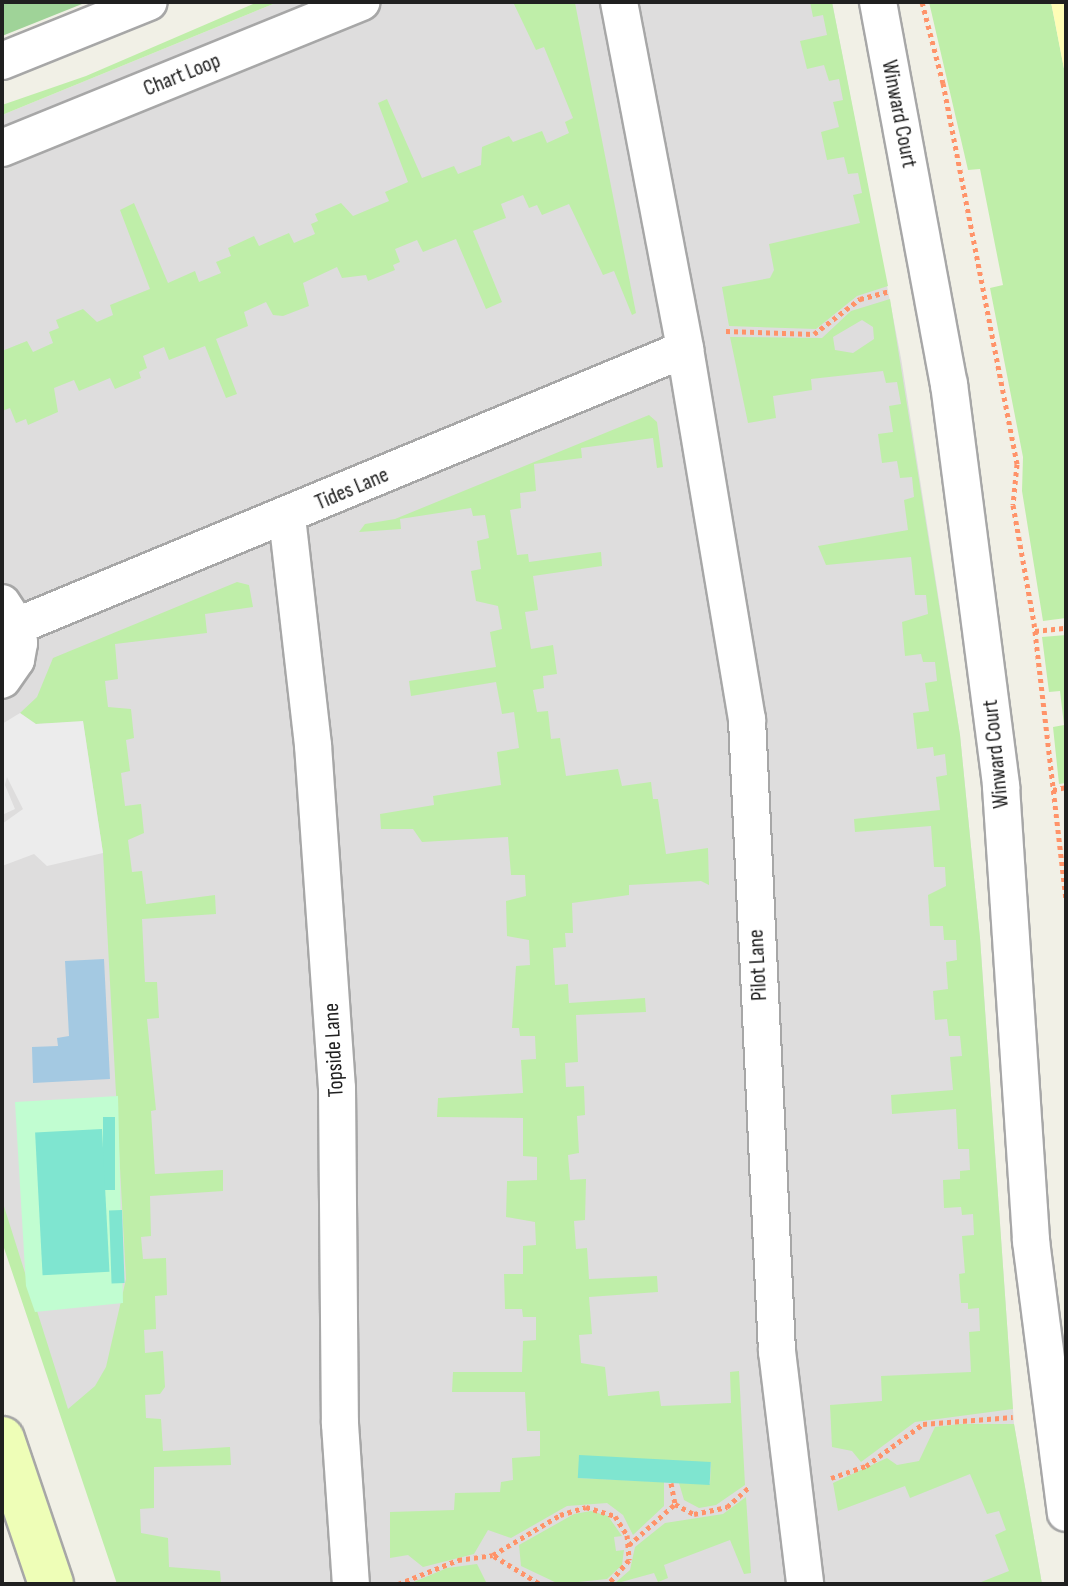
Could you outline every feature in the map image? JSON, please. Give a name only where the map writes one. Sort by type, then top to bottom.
[{"type":"street","points":[[2,61],[149,2]]},
{"type":"street","name":"Chart Loop","points":[[2,148],[361,2]]},
{"type":"street","points":[[619,2],[685,349]]},
{"type":"street","name":"Winward Court","points":[[878,2],[949,384],[1001,787],[1031,1241],[1066,1513]]},
{"type":"street","name":"Tides Lane","points":[[2,680],[16,660],[10,615],[287,517],[685,349]]},
{"type":"street","name":"Pilot Lane","points":[[685,349],[747,720],[777,1351],[805,1584]]},
{"type":"street","name":"Topside Lane","points":[[287,517],[313,745],[337,1088],[340,1424],[351,1584]]},
{"type":"street","points":[[2,1439],[51,1584]]},
{"type":"path","points":[[922,2],[943,83],[1017,464],[1013,505],[1035,631],[1066,899]]},
{"type":"path","points":[[726,331],[814,334],[860,299],[889,291]]},
{"type":"path","points":[[1035,631],[1066,628]]},
{"type":"path","points":[[1053,790],[1066,787]]},
{"type":"path","points":[[830,1478],[866,1466],[923,1424],[1013,1417]]},
{"type":"path","points":[[671,1483],[675,1504],[686,1512],[706,1513],[727,1507],[750,1486]]},
{"type":"path","points":[[629,1545],[675,1504]]},
{"type":"path","points":[[398,1584],[458,1560],[493,1555],[560,1515],[586,1507],[615,1516],[629,1545],[625,1568],[608,1584]]},
{"type":"path","points":[[493,1555],[540,1584]]},
{"type":"shaded area","points":[[278,2],[832,2],[901,358],[960,735],[980,938],[1014,1424],[1042,1584],[125,1584],[2,1221],[2,115]]},
{"type":"shaded area","points":[[20,713],[36,724],[83,721],[103,853],[47,866],[34,854],[2,866],[2,824],[23,809],[7,777],[5,785],[15,809],[2,815],[2,724]]},
{"type":"shaded area","points":[[104,959],[110,1079],[33,1083],[32,1047],[58,1046],[57,1038],[69,1036],[65,961]]},
{"type":"shaded area","points":[[103,1117],[115,1117],[115,1190],[103,1190]]},
{"type":"shaded area","points":[[102,1129],[109,1272],[43,1275],[35,1133]]},
{"type":"shaded area","points":[[109,1210],[122,1210],[125,1283],[112,1283]]},
{"type":"shaded area","points":[[579,1455],[711,1462],[710,1485],[578,1478]]},
{"type":"green space","points":[[2,2],[87,2],[2,36]]},
{"type":"green space","points":[[258,2],[278,2],[2,115],[2,105],[86,76]]},
{"type":"green space","points":[[513,2],[575,3],[636,313],[632,315],[614,271],[603,275],[569,204],[542,215],[537,205],[529,208],[523,195],[501,204],[506,218],[473,231],[502,302],[486,309],[456,239],[423,252],[417,240],[395,249],[400,262],[393,265],[395,270],[368,281],[366,275],[342,278],[337,267],[303,283],[309,306],[283,316],[273,315],[266,302],[244,312],[248,326],[216,339],[237,394],[226,398],[205,346],[169,360],[164,347],[143,356],[147,368],[139,372],[141,378],[115,389],[110,378],[79,391],[74,380],[54,388],[58,412],[28,425],[26,419],[16,423],[10,408],[2,411],[2,351],[27,341],[33,352],[53,343],[49,332],[59,328],[56,320],[83,309],[97,322],[113,315],[110,305],[150,289],[120,210],[134,203],[168,283],[195,271],[199,282],[221,273],[216,262],[231,256],[228,248],[254,236],[259,246],[289,233],[294,243],[315,234],[311,224],[318,221],[315,214],[341,203],[353,216],[389,201],[385,192],[408,182],[378,103],[387,99],[422,178],[454,166],[458,174],[481,165],[482,147],[509,136],[513,142],[542,131],[547,143],[569,133],[565,122],[573,118],[544,47],[536,50]]},
{"type":"green space","points":[[810,2],[832,2],[888,286],[857,296],[816,329],[729,326],[722,287],[770,278],[774,270],[769,244],[860,223],[853,195],[862,193],[858,173],[848,174],[844,157],[827,160],[821,132],[839,127],[833,102],[843,100],[839,79],[829,81],[824,65],[807,69],[800,41],[827,35],[823,15],[813,17]]},
{"type":"green space","points":[[929,2],[1051,2],[1066,79],[1066,618],[1043,621],[1022,491],[1023,457],[990,288],[1003,285],[980,169],[968,170]]},
{"type":"green space","points":[[890,299],[960,735],[980,938],[1013,1409],[915,1422],[861,1462],[852,1451],[832,1447],[830,1405],[882,1401],[881,1376],[971,1372],[969,1332],[980,1331],[979,1308],[968,1309],[968,1303],[961,1303],[959,1274],[965,1273],[962,1236],[974,1235],[973,1214],[962,1215],[961,1207],[944,1208],[943,1180],[960,1179],[960,1171],[970,1170],[969,1149],[958,1149],[956,1109],[892,1114],[891,1095],[953,1090],[950,1057],[962,1056],[960,1036],[949,1036],[947,1019],[935,1020],[933,991],[948,989],[946,962],[957,960],[956,940],[944,940],[943,926],[930,926],[928,895],[946,886],[945,867],[934,867],[931,826],[855,832],[854,819],[940,810],[936,777],[947,775],[945,754],[934,756],[933,747],[917,749],[913,713],[929,711],[925,683],[937,681],[935,662],[923,662],[921,654],[905,656],[902,622],[928,614],[926,595],[915,595],[911,557],[826,565],[818,546],[908,530],[904,500],[914,497],[912,477],[900,478],[897,461],[882,463],[878,434],[893,432],[889,406],[901,404],[897,382],[886,383],[883,371],[811,379],[812,390],[773,396],[776,418],[748,423],[730,337],[822,338],[851,311]],"holes":[[[862,320],[873,327],[874,339],[853,353],[835,350],[833,337]]]},
{"type":"green space","points":[[649,415],[657,422],[663,467],[657,468],[653,438],[581,448],[582,458],[534,464],[536,491],[520,493],[521,508],[510,510],[517,555],[528,554],[529,562],[601,552],[602,566],[533,576],[538,610],[525,612],[531,649],[553,645],[557,674],[543,676],[544,688],[533,690],[537,712],[548,711],[551,739],[560,738],[566,776],[618,769],[622,786],[651,782],[653,799],[658,799],[666,854],[708,848],[709,885],[701,881],[629,885],[629,895],[572,903],[573,933],[565,933],[566,947],[553,948],[555,985],[568,984],[569,1003],[645,998],[646,1012],[576,1015],[578,1062],[565,1063],[566,1087],[584,1086],[585,1115],[577,1116],[579,1153],[568,1155],[570,1180],[586,1179],[585,1220],[574,1221],[576,1249],[587,1248],[589,1279],[657,1276],[658,1292],[589,1297],[592,1334],[579,1335],[581,1363],[605,1367],[608,1396],[659,1391],[661,1406],[731,1403],[730,1372],[739,1371],[745,1485],[716,1505],[699,1508],[684,1500],[679,1483],[710,1484],[711,1462],[578,1478],[664,1482],[664,1506],[633,1535],[623,1515],[607,1503],[567,1506],[511,1538],[488,1530],[474,1554],[423,1567],[408,1555],[390,1558],[390,1512],[454,1510],[455,1493],[500,1492],[501,1482],[513,1480],[512,1458],[540,1456],[540,1431],[527,1431],[525,1392],[452,1392],[453,1372],[522,1372],[523,1341],[536,1340],[536,1317],[523,1317],[522,1309],[505,1309],[504,1274],[523,1274],[523,1246],[536,1245],[535,1222],[506,1217],[507,1181],[537,1180],[537,1157],[523,1156],[523,1118],[437,1117],[438,1098],[523,1093],[521,1060],[536,1059],[535,1036],[520,1036],[519,1028],[512,1028],[516,966],[530,965],[529,940],[507,936],[506,901],[526,896],[525,875],[511,875],[508,837],[422,842],[413,829],[381,829],[380,814],[434,805],[433,796],[501,785],[497,752],[519,748],[514,712],[502,714],[496,682],[411,696],[409,681],[496,667],[490,632],[502,629],[498,606],[476,601],[471,571],[481,569],[477,541],[489,538],[485,515],[473,516],[471,508],[400,519],[401,529],[359,532],[365,524],[395,519]]},
{"type":"green space","points":[[237,582],[249,585],[253,607],[205,614],[207,633],[115,644],[118,679],[105,681],[108,707],[131,709],[134,738],[126,740],[130,771],[121,773],[125,806],[141,804],[144,833],[128,840],[132,872],[142,871],[146,904],[215,895],[216,914],[142,919],[145,982],[157,982],[159,1018],[147,1019],[156,1110],[151,1111],[155,1174],[223,1170],[223,1191],[150,1196],[151,1236],[141,1237],[143,1259],[166,1258],[167,1295],[155,1296],[156,1329],[144,1330],[145,1353],[163,1351],[165,1387],[160,1394],[145,1395],[146,1418],[161,1419],[163,1451],[230,1447],[231,1465],[154,1467],[154,1508],[140,1509],[141,1533],[168,1538],[169,1567],[220,1571],[221,1583],[303,1584],[117,1584],[2,1242],[2,1200],[68,1409],[95,1386],[106,1367],[126,1279],[103,853],[83,722],[35,724],[20,713],[37,697],[53,658]]},
{"type":"green space","points":[[1066,635],[1066,783],[1059,784],[1053,727],[1064,725],[1060,691],[1049,692],[1042,637]]},
{"type":"green space","points":[[118,1096],[123,1303],[35,1312],[26,1286],[15,1102]]},
{"type":"green space","points":[[1014,1424],[1042,1584],[976,1584],[1009,1571],[995,1535],[1006,1530],[999,1511],[987,1514],[970,1474],[910,1498],[905,1486],[838,1511],[833,1483],[887,1458],[897,1465],[919,1461],[935,1427]]},
{"type":"green space","points":[[746,1497],[751,1573],[744,1574],[730,1540],[664,1565],[668,1578],[658,1582],[654,1573],[614,1584],[630,1570],[635,1547],[665,1523],[723,1514]]},
{"type":"green space","points":[[591,1511],[608,1516],[622,1536],[614,1537],[616,1551],[624,1550],[622,1565],[607,1579],[559,1584],[521,1566],[519,1545],[574,1514]]},
{"type":"green space","points":[[477,1564],[487,1584],[409,1584],[447,1568]]},
{"type":"sand","points":[[1051,2],[1066,2],[1066,79],[1055,22]]}]
